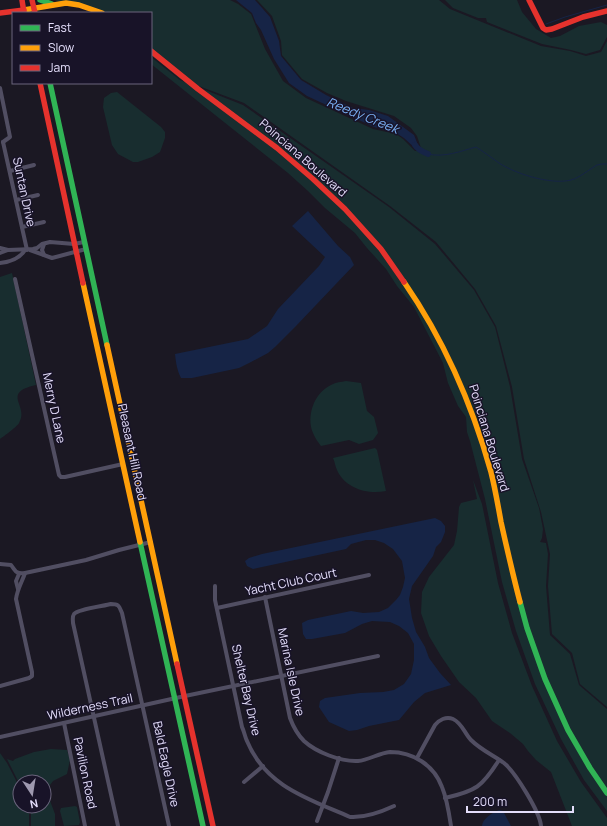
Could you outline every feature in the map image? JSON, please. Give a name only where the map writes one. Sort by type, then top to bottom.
[{"type":"main road","points":[[22,0],[24,11]]},
{"type":"main road","points":[[32,0],[35,10]]},
{"type":"main road","points":[[40,0],[53,4]]},
{"type":"main road","points":[[529,0],[545,29],[552,29],[584,17],[607,11]]},
{"type":"main road","points":[[0,13],[35,10],[53,4],[66,3],[72,3],[100,12]]},
{"type":"main road","name":"Poinciana Boulevard","points":[[152,52],[198,89],[277,148],[313,179],[345,209],[381,249],[415,298],[438,338],[459,380],[474,418],[491,473],[510,564],[527,628],[545,679],[568,730],[590,768],[607,793]]},
{"type":"main road","name":"Pleasant Hill Road","points":[[40,84],[74,244],[203,826]]},
{"type":"main road","name":"Pleasant Hill Road","points":[[50,84],[213,826]]},
{"type":"main road","points":[[123,464],[130,469],[137,479]]},
{"type":"street","points":[[0,88],[10,137],[2,141]]},
{"type":"street","name":"Suntan Drive","points":[[2,141],[10,171],[26,250]]},
{"type":"street","points":[[10,171],[34,166]]},
{"type":"street","points":[[16,200],[38,195]]},
{"type":"street","points":[[22,227],[44,222]]},
{"type":"street","points":[[0,248],[8,250],[26,250],[55,242],[74,244],[84,242]]},
{"type":"street","points":[[44,244],[42,250],[44,256]]},
{"type":"street","points":[[26,250],[52,258],[86,249]]},
{"type":"street","points":[[0,254],[8,250]]},
{"type":"street","points":[[0,263],[7,262],[22,255],[26,250]]},
{"type":"street","name":"Merry D Lane","points":[[15,279],[60,477],[123,464]]},
{"type":"street","points":[[0,564],[11,565],[15,572],[19,574],[86,560],[151,542]]},
{"type":"street","points":[[0,686],[32,676],[16,599],[25,573]]},
{"type":"street","points":[[18,590],[16,582],[19,574]]},
{"type":"street","name":"Yacht Club Court","points":[[217,608],[369,575]]},
{"type":"street","name":"Shelter Bay Drive","points":[[215,586],[215,600],[242,727],[247,741],[259,762],[278,782],[291,790],[350,817],[383,811],[394,806]]},
{"type":"street","name":"Marina Isle Drive","points":[[265,597],[290,718],[297,733],[304,741],[319,751],[345,760],[358,761],[389,752],[405,754],[421,760],[434,772],[443,788],[451,826]]},
{"type":"street","name":"Bald Eagle Drive","points":[[94,717],[73,618],[74,613],[79,611],[116,604],[120,607],[169,826]]},
{"type":"street","name":"Wilderness Trail","points":[[0,737],[185,696],[378,656]]},
{"type":"street","points":[[94,717],[118,826]]},
{"type":"street","points":[[417,758],[438,721],[448,718],[453,719],[470,739],[505,764],[517,778],[535,808],[539,816],[541,826]]},
{"type":"street","name":"Pavilion Road","points":[[64,723],[86,826]]},
{"type":"street","points":[[317,821],[339,758]]},
{"type":"street","points":[[445,798],[468,792],[478,787],[490,774],[499,760]]},
{"type":"street","points":[[244,782],[263,766]]},
{"type":"green space","points":[[55,0],[230,0],[251,14],[265,49],[283,81],[306,98],[373,129],[396,134],[415,151],[422,151],[417,136],[411,128],[394,116],[346,101],[327,93],[302,79],[282,55],[281,41],[272,16],[257,0],[439,0],[450,9],[541,46],[570,51],[586,56],[601,52],[607,41],[607,707],[580,684],[572,653],[552,634],[548,586],[550,554],[541,512],[524,459],[512,387],[496,326],[475,289],[436,242],[390,206],[244,103],[180,79],[152,56],[152,12],[92,12],[81,7],[65,4]]},
{"type":"green space","points":[[445,0],[517,0],[522,12],[536,29],[551,38],[560,36],[579,26],[601,22],[607,25],[607,37],[600,50],[586,54],[542,44],[487,22],[486,18],[478,18],[453,8]]},
{"type":"green space","points":[[152,58],[180,80],[243,105],[389,207],[435,244],[474,290],[495,327],[510,387],[522,459],[539,508],[543,529],[540,542],[546,543],[548,554],[546,586],[550,635],[570,654],[579,685],[607,709],[607,811],[584,780],[561,739],[535,684],[516,631],[502,582],[485,499],[467,432],[466,417],[458,406],[448,383],[443,363],[414,307],[397,286],[386,269],[355,233],[325,208],[288,173],[152,65]]},
{"type":"green space","points":[[117,92],[161,127],[165,132],[165,138],[160,152],[152,157],[138,162],[133,162],[118,154],[112,145],[103,107],[104,98],[111,93]]},
{"type":"green space","points":[[12,273],[36,385],[25,388],[20,392],[18,396],[21,411],[19,423],[14,429],[0,439],[0,277]]},
{"type":"green space","points":[[346,381],[361,383],[367,411],[374,417],[378,433],[373,440],[359,444],[349,440],[321,446],[313,433],[311,426],[310,419],[313,406],[320,393],[325,389],[335,383]]},
{"type":"green space","points":[[375,448],[377,450],[386,491],[364,491],[351,486],[345,481],[337,470],[333,458]]},
{"type":"green space","points":[[473,480],[482,504],[498,583],[512,633],[532,686],[557,741],[581,782],[607,818],[607,826],[572,826],[551,772],[536,760],[523,744],[492,721],[476,698],[459,682],[429,636],[421,613],[422,592],[429,577],[454,545],[459,507],[461,503],[477,499]]},
{"type":"green space","points":[[51,749],[67,750],[70,760],[67,774],[52,782],[52,774],[14,774],[7,759],[13,761],[34,752]]},
{"type":"green space","points":[[0,753],[13,774],[12,814],[29,814],[29,826],[0,826]]},
{"type":"green space","points":[[52,806],[55,814],[55,826],[31,826],[31,814],[52,814]]},
{"type":"green space","points":[[77,807],[80,822],[79,825],[64,826],[60,811],[61,808]]},
{"type":"water","points":[[236,0],[255,0],[270,17],[279,41],[281,56],[301,80],[326,95],[353,108],[369,110],[388,116],[414,135],[420,150],[416,149],[396,133],[374,127],[307,96],[289,83],[274,59],[252,13]]},
{"type":"water","points":[[308,211],[338,246],[350,257],[354,265],[268,353],[239,368],[192,378],[181,378],[175,354],[248,339],[267,326],[278,309],[319,266],[325,257],[292,226]]},
{"type":"water","points":[[435,518],[441,521],[445,526],[445,532],[441,542],[436,547],[433,556],[412,586],[409,599],[416,632],[425,647],[429,658],[451,685],[425,693],[414,702],[399,720],[349,731],[329,722],[319,707],[320,701],[325,698],[360,693],[383,692],[394,690],[404,684],[411,674],[414,660],[414,644],[408,633],[399,626],[390,622],[372,621],[362,624],[345,633],[312,639],[306,639],[303,634],[302,623],[308,620],[351,611],[363,613],[379,612],[388,608],[400,595],[403,587],[405,578],[402,561],[393,549],[384,543],[375,540],[366,540],[351,544],[346,549],[253,569],[247,566],[245,561],[249,558],[262,554]]},
{"type":"water","points":[[499,810],[503,811],[511,826],[482,826],[482,823],[486,819]]},
{"type":"waterway","points":[[546,24],[607,5]]},
{"type":"waterway","name":"Reedy Creek","points":[[415,145],[419,150],[428,154]]},
{"type":"waterway","name":"Reedy Creek","points":[[428,154],[446,155],[476,147],[499,163],[524,175],[554,181],[571,180],[597,165],[607,164]]},
{"type":"traffic: fast","points":[[40,0],[52,4]]},
{"type":"traffic: fast","points":[[50,84],[107,345]]},
{"type":"traffic: fast","points":[[140,542],[203,826]]},
{"type":"traffic: fast","points":[[520,602],[527,628],[545,679],[568,730],[590,768],[607,793]]},
{"type":"traffic: slow","points":[[24,10],[66,3],[79,5],[99,12]]},
{"type":"traffic: slow","points":[[404,282],[432,327],[466,397],[491,472],[520,602]]},
{"type":"traffic: slow","points":[[83,283],[140,542]]},
{"type":"traffic: slow","points":[[107,345],[177,664]]},
{"type":"traffic: jam","points":[[22,0],[24,12]]},
{"type":"traffic: jam","points":[[32,0],[35,12]]},
{"type":"traffic: jam","points":[[529,0],[543,28],[546,30],[583,17],[607,11]]},
{"type":"traffic: jam","points":[[0,13],[24,10]]},
{"type":"traffic: jam","points":[[152,52],[198,89],[277,148],[313,179],[345,209],[381,249],[404,282]]},
{"type":"traffic: jam","points":[[40,84],[83,283]]},
{"type":"traffic: jam","points":[[177,664],[213,826]]}]
